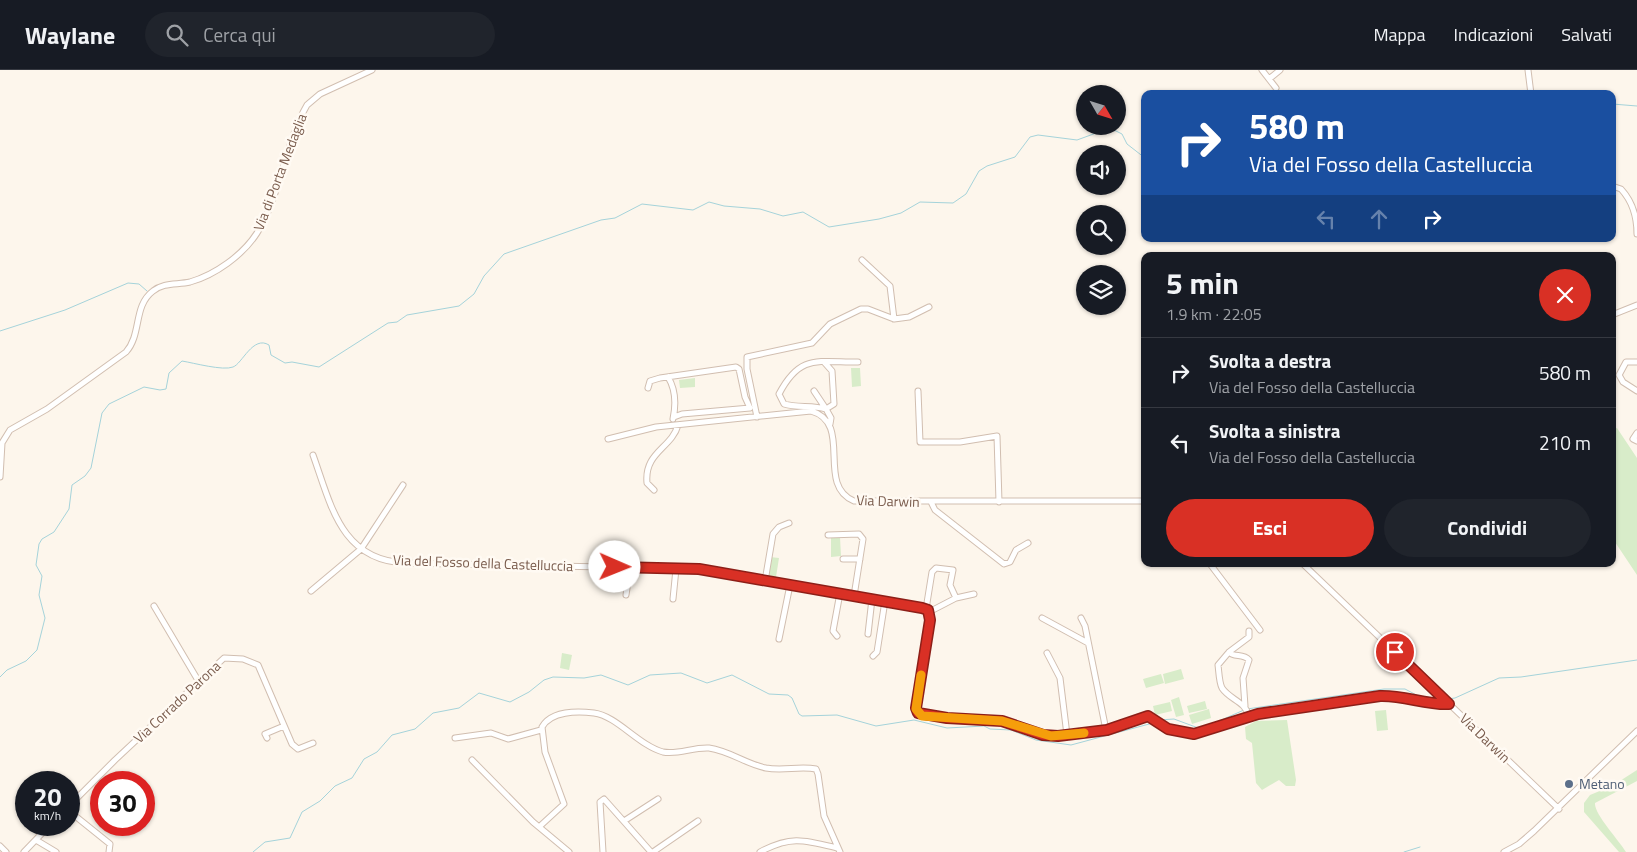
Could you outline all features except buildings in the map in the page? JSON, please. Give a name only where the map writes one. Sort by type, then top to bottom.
[{"type":"street","name":"Via di Porta Medaglia","points":[[0,478],[2,443],[8,433],[22,422],[54,405],[126,352],[134,340],[141,308],[150,293],[163,285],[186,283],[201,278],[229,262],[249,244],[267,212],[307,105],[320,94],[372,70]]},
{"type":"street","points":[[1262,70],[1276,88]]},
{"type":"street","points":[[1269,78],[1280,70]]},
{"type":"street","points":[[1528,70],[1530,90]]},
{"type":"street","points":[[1616,188],[1623,191],[1631,204],[1636,217],[1637,234]]},
{"type":"street","points":[[862,260],[890,286],[894,319]]},
{"type":"street","points":[[1616,314],[1637,306]]},
{"type":"street","points":[[757,416],[747,369],[747,357],[812,343],[830,324],[861,309],[868,309],[894,319],[910,317],[929,307]]},
{"type":"street","points":[[888,318],[893,311]]},
{"type":"street","points":[[1637,362],[1630,360],[1626,362],[1619,376],[1623,382],[1637,391]]},
{"type":"street","points":[[824,362],[832,371],[834,401],[831,407],[826,409],[784,404],[779,394],[789,375],[796,369],[811,362],[824,362],[858,362]]},
{"type":"street","points":[[648,388],[652,380],[738,368],[750,408],[682,414],[674,417]]},
{"type":"street","points":[[668,377],[673,385],[675,400],[674,417],[670,425]]},
{"type":"street","points":[[814,391],[831,418],[830,424]]},
{"type":"street","points":[[918,391],[920,442],[960,442],[998,436],[999,502]]},
{"type":"street","points":[[608,439],[648,428],[811,411],[819,414],[830,424]]},
{"type":"street","points":[[654,490],[647,482],[649,468],[659,448],[674,435],[678,424]]},
{"type":"street","name":"Via Darwin","points":[[830,424],[837,480],[848,498],[861,502],[1141,501]]},
{"type":"street","points":[[1637,433],[1634,439],[1637,441]]},
{"type":"street","name":"Via del Fosso della Castelluccia","points":[[313,455],[338,522],[348,537],[361,549],[383,560],[400,563],[699,569],[885,601],[928,611]]},
{"type":"street","points":[[310,591],[361,549],[403,485]]},
{"type":"street","points":[[931,502],[935,510],[1004,564],[1010,562],[1016,550],[1028,543]]},
{"type":"street","points":[[765,581],[773,534],[779,527],[789,523]]},
{"type":"street","points":[[828,535],[861,535],[863,538],[854,596]]},
{"type":"street","points":[[843,560],[860,559]]},
{"type":"street","points":[[1212,567],[1260,630]]},
{"type":"street","name":"Via Darwin","points":[[1306,567],[1559,809]]},
{"type":"street","points":[[626,595],[630,568]]},
{"type":"street","points":[[672,599],[676,568]]},
{"type":"street","points":[[956,598],[950,585],[953,570],[936,568],[932,572],[928,611],[930,620],[916,709],[918,713],[947,718],[1002,721],[1043,735],[1067,735],[1106,730],[1144,717],[1153,718],[1158,723],[1175,732],[1194,734],[1249,716],[1380,696],[1395,695],[1427,703],[1449,704]]},
{"type":"street","points":[[779,639],[790,585]]},
{"type":"street","points":[[837,636],[833,631],[840,594]]},
{"type":"street","points":[[928,611],[956,598],[974,594]]},
{"type":"street","points":[[868,634],[872,599]]},
{"type":"street","points":[[873,656],[877,652],[885,601]]},
{"type":"street","points":[[154,606],[199,682]]},
{"type":"street","points":[[1042,618],[1088,643]]},
{"type":"street","points":[[1081,618],[1106,730]]},
{"type":"street","points":[[1246,708],[1230,696],[1221,686],[1218,665],[1229,652],[1249,637],[1249,631]]},
{"type":"street","points":[[1229,652],[1232,655],[1244,656],[1249,660],[1243,678],[1246,708],[1249,716]]},
{"type":"street","points":[[1047,653],[1053,668],[1059,674],[1067,735]]},
{"type":"street","name":"Via Corrado Parona","points":[[80,796],[224,658],[243,659],[257,663],[284,726],[296,748],[298,749],[313,743]]},
{"type":"street","points":[[539,827],[564,804],[545,752],[541,730],[546,721],[555,715],[596,713],[651,747],[663,752],[709,748],[727,752],[764,768],[781,770],[815,769],[818,774],[824,816],[838,850]]},
{"type":"street","points":[[267,738],[265,734],[284,726]]},
{"type":"street","points":[[455,738],[492,733],[508,739],[541,730]]},
{"type":"street","points":[[1504,852],[1528,837],[1559,809],[1637,731]]},
{"type":"street","points":[[472,760],[539,827],[569,852]]},
{"type":"street","points":[[603,852],[600,802],[605,799],[652,852],[698,821]]},
{"type":"street","points":[[624,821],[658,799]]},
{"type":"street","points":[[80,820],[110,844],[109,852]]},
{"type":"street","points":[[24,852],[40,836]]},
{"type":"street","points":[[760,852],[781,842],[795,839],[838,850]]},
{"type":"street","points":[[36,840],[56,852]]},
{"type":"street","points":[[0,846],[6,852]]},
{"type":"green space","points":[[851,368],[860,368],[861,386],[852,387]]},
{"type":"green space","points":[[695,378],[695,387],[680,388],[679,380]]},
{"type":"green space","points":[[1616,428],[1637,458],[1637,575],[1616,544]]},
{"type":"green space","points":[[831,537],[840,537],[841,556],[831,557]]},
{"type":"green space","points":[[770,557],[779,558],[776,577],[768,575]]},
{"type":"green space","points":[[562,653],[572,655],[569,670],[560,668]]},
{"type":"green space","points":[[1181,669],[1184,679],[1165,684],[1163,674]]},
{"type":"green space","points":[[1161,674],[1164,683],[1146,688],[1143,679]]},
{"type":"green space","points":[[1179,697],[1184,715],[1176,717],[1171,700]]},
{"type":"green space","points":[[1205,701],[1207,709],[1189,713],[1187,706]]},
{"type":"green space","points":[[1170,702],[1172,711],[1155,715],[1153,706]]},
{"type":"green space","points":[[1209,709],[1211,718],[1192,724],[1189,715]]},
{"type":"green space","points":[[1386,710],[1388,730],[1377,731],[1375,711]]},
{"type":"green space","points":[[1287,720],[1296,780],[1295,786],[1286,786],[1279,780],[1262,790],[1256,783],[1252,743],[1246,739],[1245,727],[1256,721]]},
{"type":"green space","points":[[1637,770],[1637,781],[1595,803],[1598,814],[1626,852],[1619,852],[1584,812],[1584,803],[1590,795],[1612,786]]},
{"type":"waterway","points":[[1616,104],[1637,106]]},
{"type":"waterway","points":[[0,677],[7,670],[26,661],[37,650],[45,618],[39,595],[42,576],[36,565],[39,544],[42,539],[54,532],[69,509],[72,485],[85,476],[91,468],[102,413],[109,404],[144,387],[160,390],[166,389],[169,373],[182,361],[216,367],[233,367],[248,351],[263,343],[269,345],[271,355],[285,363],[292,362],[319,367],[388,323],[397,322],[407,315],[459,306],[474,294],[484,276],[504,254],[601,220],[615,218],[642,204],[693,210],[709,202],[724,206],[760,209],[783,216],[803,212],[829,227],[879,219],[901,213],[920,202],[953,203],[966,194],[979,171],[987,166],[1015,157],[1030,137],[1038,135],[1077,140],[1110,128],[1122,134],[1127,144],[1141,155]]},
{"type":"waterway","points":[[0,331],[65,310],[128,283],[139,284],[147,291]]},
{"type":"waterway","points":[[1448,699],[1455,698],[1499,678],[1521,677],[1637,660]]},
{"type":"waterway","points":[[253,852],[265,842],[290,838],[302,812],[320,801],[335,786],[352,778],[364,759],[377,752],[392,735],[415,729],[433,713],[459,708],[479,693],[510,702],[529,692],[544,680],[553,677],[584,678],[601,675],[628,685],[650,675],[681,673],[707,683],[732,675],[769,694],[788,695],[792,698],[799,714],[802,716],[837,715],[876,726],[914,720],[947,728],[984,726],[990,729],[1011,730],[1036,740],[1071,745],[1153,723]]},
{"type":"waterway","points":[[1247,709],[1384,689],[1405,689],[1426,700],[1441,700]]},
{"type":"waterway","points":[[1159,720],[1174,719],[1201,729],[1244,710]]},
{"type":"waterway","points":[[1404,852],[1420,847]]},
{"type":"slow traffic","points":[[921,675],[916,711],[922,716],[1002,721],[1036,733],[1051,736],[1084,733]]},
{"type":"place","name":"Metano","points":[[1569,784]]},
{"type":"route","points":[[615,567],[699,569],[928,610],[930,620],[916,711],[923,716],[1002,721],[1036,733],[1051,736],[1098,732],[1148,716],[1168,729],[1194,734],[1258,714],[1380,696],[1395,695],[1427,703],[1449,704],[1395,652]]}]
